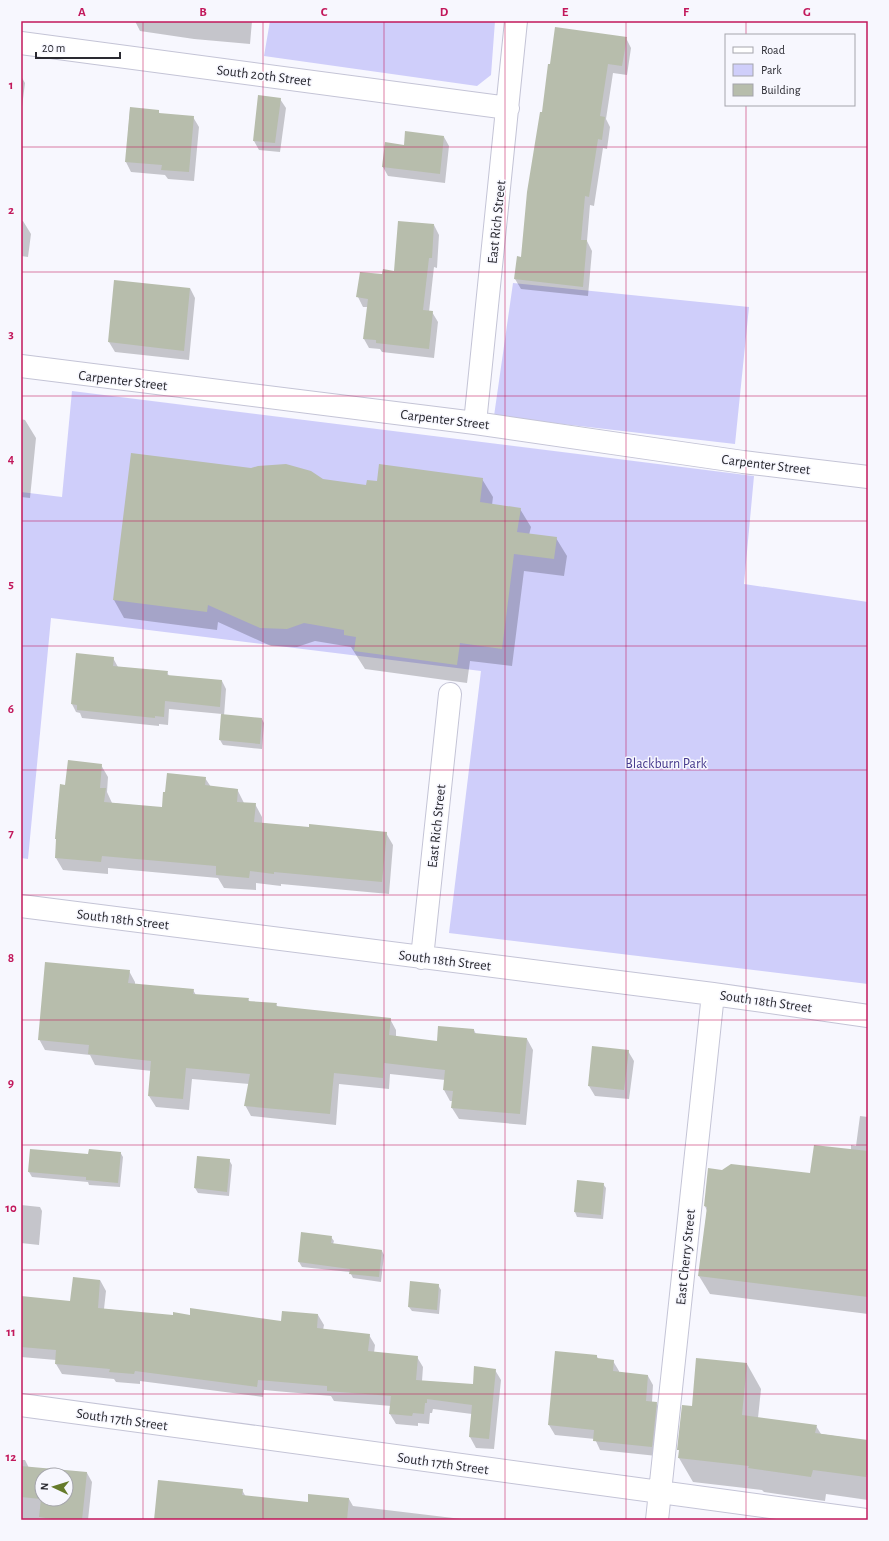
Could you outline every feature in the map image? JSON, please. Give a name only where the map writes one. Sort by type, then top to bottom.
[{"type":"street","name":"East Rich Street","points":[[475,423],[516,21]]},
{"type":"street","name":"South 20th Street","points":[[21,43],[508,108]]},
{"type":"street","name":"Carpenter Street","points":[[21,366],[475,423],[743,462],[868,476]]},
{"type":"street","name":"East Rich Street","points":[[422,958],[450,694]]},
{"type":"street","name":"South 18th Street","points":[[21,906],[713,994],[868,1016]]},
{"type":"street","name":"East Cherry Street","points":[[657,1520],[713,994]]},
{"type":"street","name":"South 17th Street","points":[[21,1405],[866,1520]]},
{"type":"green space","points":[[270,21],[495,21],[491,75],[477,86],[264,56]]},
{"type":"green space","points":[[513,283],[749,307],[735,444],[494,416]]},
{"type":"green space","name":"Blackburn Park","points":[[72,391],[754,476],[744,584],[868,602],[868,984],[449,933],[481,671],[51,618],[28,859],[21,858],[21,492],[62,497]]},
{"type":"building","points":[[555,27],[627,37],[622,66],[608,64],[600,116],[605,117],[602,140],[598,139],[589,197],[585,196],[581,240],[587,240],[583,287],[514,279],[517,256],[521,257],[527,192],[540,112],[542,112],[548,64],[550,64]]},
{"type":"building","points":[[258,95],[281,98],[275,143],[253,141]]},
{"type":"building","points":[[130,107],[159,110],[159,113],[194,116],[189,172],[161,170],[162,165],[125,162]]},
{"type":"building","points":[[405,131],[444,136],[440,174],[382,167],[385,142],[404,145]]},
{"type":"building","points":[[398,221],[434,224],[432,258],[429,258],[423,310],[433,311],[429,349],[376,343],[376,340],[363,339],[368,299],[356,297],[360,272],[382,274],[383,269],[394,271]]},
{"type":"building","points":[[114,280],[190,288],[184,351],[108,342]]},
{"type":"building","points":[[131,453],[251,468],[286,464],[311,471],[323,479],[366,485],[367,480],[377,481],[379,464],[483,478],[480,502],[521,508],[517,532],[557,537],[554,559],[514,554],[502,649],[460,643],[457,665],[354,651],[356,637],[344,635],[344,630],[304,623],[287,629],[260,628],[208,605],[207,612],[113,600]]},
{"type":"building","points":[[76,653],[114,657],[113,666],[168,671],[167,675],[222,680],[220,707],[165,701],[164,717],[155,716],[155,718],[77,710],[77,705],[71,704]]},
{"type":"building","points":[[221,714],[262,718],[260,744],[219,740]]},
{"type":"building","points":[[68,760],[102,764],[100,788],[106,788],[104,802],[162,807],[167,773],[206,777],[205,785],[238,789],[237,802],[256,803],[254,822],[309,827],[309,824],[387,832],[382,882],[250,871],[249,878],[216,875],[216,866],[102,856],[101,862],[55,858],[55,839],[60,784],[65,785]]},
{"type":"building","points":[[45,962],[130,970],[128,983],[194,989],[193,994],[249,998],[248,1001],[277,1003],[276,1006],[391,1018],[389,1035],[437,1041],[438,1026],[474,1029],[474,1033],[527,1038],[520,1114],[451,1108],[453,1091],[443,1090],[445,1070],[384,1063],[383,1078],[334,1073],[330,1114],[244,1106],[250,1074],[186,1068],[183,1099],[148,1096],[151,1061],[88,1054],[89,1045],[38,1040]]},
{"type":"building","points":[[592,1046],[629,1050],[624,1090],[588,1086]]},
{"type":"building","points":[[814,1145],[868,1151],[868,1297],[698,1276],[707,1207],[704,1206],[708,1168],[722,1170],[731,1164],[810,1173]]},
{"type":"building","points":[[30,1149],[88,1154],[89,1149],[121,1152],[118,1183],[86,1180],[86,1177],[28,1172]]},
{"type":"building","points":[[197,1156],[230,1159],[227,1192],[194,1188]]},
{"type":"building","points":[[577,1180],[604,1183],[601,1215],[574,1212]]},
{"type":"building","points":[[301,1232],[332,1236],[331,1243],[382,1250],[379,1277],[349,1274],[350,1269],[298,1262]]},
{"type":"building","points":[[73,1277],[100,1280],[98,1308],[173,1315],[173,1312],[190,1315],[190,1308],[281,1321],[282,1311],[318,1314],[317,1328],[370,1334],[368,1351],[418,1356],[416,1380],[473,1384],[474,1366],[496,1369],[489,1439],[469,1437],[472,1405],[427,1399],[424,1414],[413,1413],[412,1416],[389,1414],[391,1396],[327,1391],[327,1386],[258,1380],[257,1387],[135,1371],[134,1374],[109,1372],[110,1369],[55,1364],[56,1350],[21,1347],[21,1296],[70,1301]]},
{"type":"building","points":[[410,1281],[439,1284],[437,1310],[408,1307]]},
{"type":"building","points":[[555,1351],[597,1355],[597,1358],[614,1360],[613,1371],[648,1375],[646,1401],[657,1402],[652,1447],[593,1441],[594,1430],[548,1425]]},
{"type":"building","points":[[696,1358],[747,1363],[742,1415],[817,1425],[815,1433],[868,1440],[868,1475],[866,1475],[866,1477],[813,1470],[811,1477],[748,1468],[749,1466],[678,1458],[679,1450],[677,1450],[682,1405],[692,1406]]},
{"type":"building","points":[[21,1466],[34,1467],[34,1498],[21,1497]]},
{"type":"building","points":[[74,1471],[87,1472],[82,1520],[52,1520],[39,1517],[40,1507],[74,1507]]},
{"type":"building","points":[[158,1480],[243,1489],[242,1495],[308,1502],[308,1494],[349,1498],[347,1520],[154,1520]]}]
